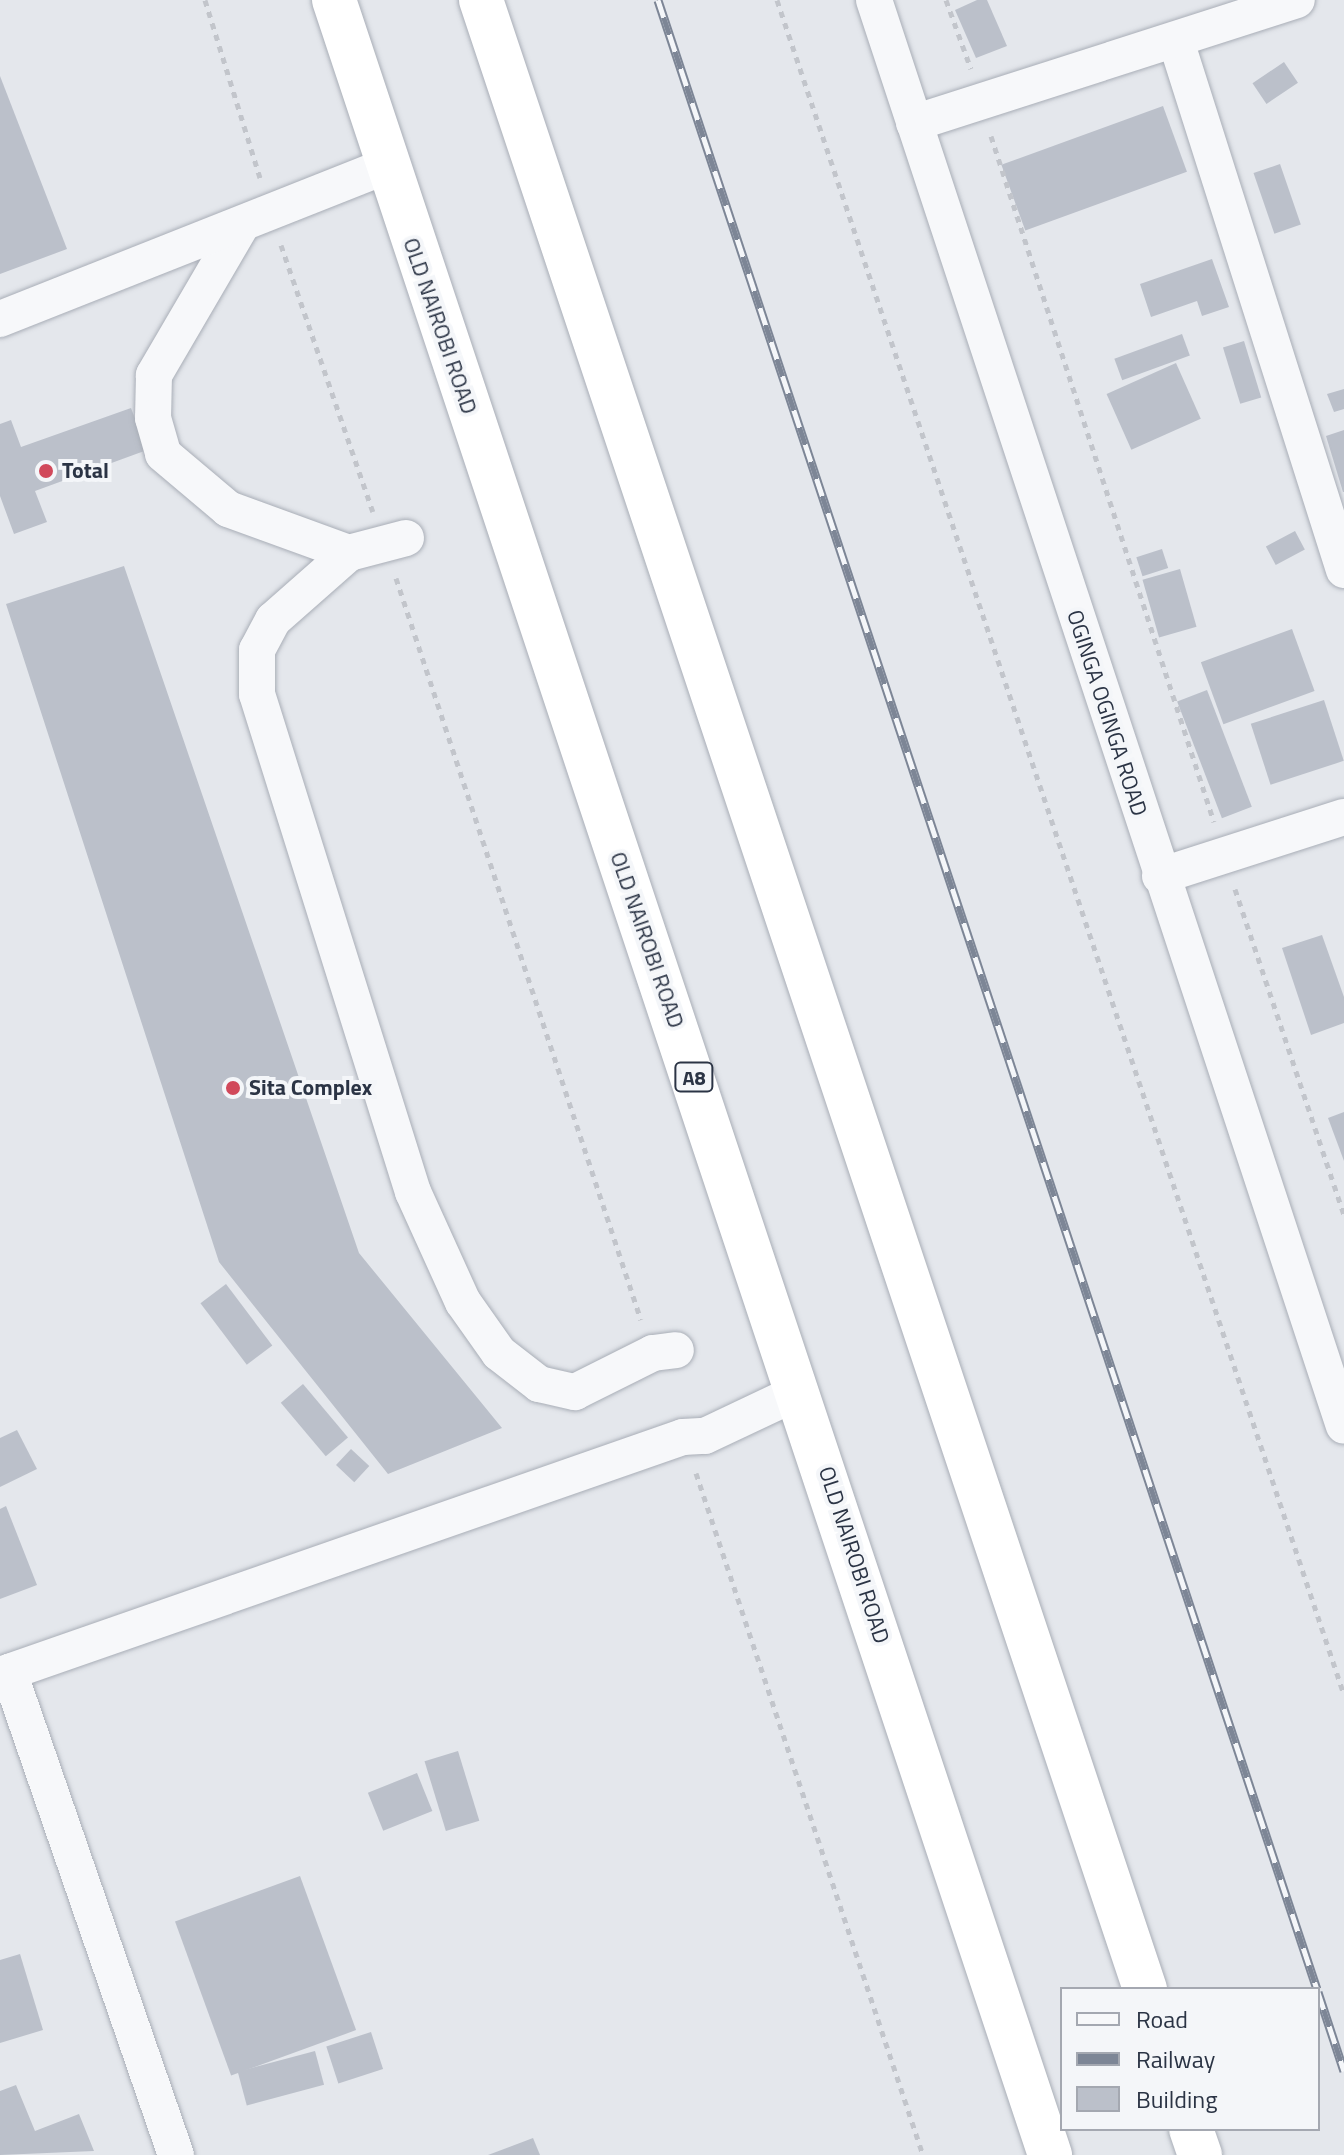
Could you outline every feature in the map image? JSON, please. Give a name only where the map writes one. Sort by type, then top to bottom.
[{"type":"highway","name":"OLD NAIROBI ROAD","points":[[334,0],[386,166],[800,1391],[1050,2155]]},
{"type":"highway","points":[[481,0],[1144,1987]]},
{"type":"highway","points":[[1192,2131],[1200,2155]]},
{"type":"street","name":"OGINGA OGINGA ROAD","points":[[874,0],[1160,876],[1344,1426]]},
{"type":"street","points":[[914,123],[1297,0]]},
{"type":"street","points":[[1176,41],[1344,570]]},
{"type":"street","points":[[0,319],[386,166]]},
{"type":"street","points":[[255,218],[154,375],[153,418],[163,454],[228,509],[349,553]]},
{"type":"street","points":[[394,539],[349,553],[273,620],[257,650],[257,694],[413,1192],[463,1302],[499,1353],[539,1384],[575,1392],[664,1351]]},
{"type":"street","points":[[1160,876],[1344,817]]},
{"type":"street","points":[[176,2155],[5,1674],[683,1437],[705,1436],[800,1391]]},
{"type":"path","points":[[205,0],[255,218],[394,539],[664,1351]]},
{"type":"path","points":[[777,0],[1344,1695]]},
{"type":"path","points":[[946,0],[982,101],[1006,198],[1344,1214]]},
{"type":"path","points":[[683,1437],[923,2155]]},
{"type":"building","points":[[977,0],[987,0],[1007,46],[976,58],[955,10]]},
{"type":"building","points":[[1284,62],[1298,83],[1266,104],[1252,83]]},
{"type":"building","points":[[0,76],[67,249],[0,274]]},
{"type":"building","points":[[1163,106],[1187,172],[1025,231],[1001,165]]},
{"type":"building","points":[[1280,164],[1301,225],[1274,234],[1254,173]]},
{"type":"building","points":[[1212,259],[1229,307],[1202,316],[1197,301],[1151,317],[1140,284]]},
{"type":"building","points":[[1182,334],[1190,356],[1122,380],[1114,359]]},
{"type":"building","points":[[1244,341],[1261,397],[1240,404],[1223,347]]},
{"type":"building","points":[[1176,363],[1201,419],[1131,450],[1107,394]]},
{"type":"building","points":[[1344,389],[1344,409],[1334,412],[1327,394]]},
{"type":"building","name":"Total","points":[[131,408],[147,450],[35,491],[47,522],[14,534],[0,496],[0,424],[11,420],[21,447]]},
{"type":"building","points":[[1344,430],[1344,492],[1343,492],[1326,436]]},
{"type":"building","points":[[1295,531],[1305,550],[1276,565],[1266,546]]},
{"type":"building","points":[[1162,549],[1168,568],[1143,576],[1136,557]]},
{"type":"building","name":"Sita Complex","points":[[124,566],[359,1253],[502,1428],[388,1474],[219,1262],[6,604]]},
{"type":"building","points":[[1180,569],[1197,627],[1159,637],[1143,580]]},
{"type":"building","points":[[1292,629],[1315,691],[1223,724],[1201,662]]},
{"type":"building","points":[[1207,690],[1252,807],[1222,818],[1177,701]]},
{"type":"building","points":[[1324,700],[1344,761],[1271,785],[1251,724]]},
{"type":"building","points":[[1322,935],[1344,997],[1344,1023],[1311,1035],[1282,948]]},
{"type":"building","points":[[1344,1112],[1344,1161],[1328,1118]]},
{"type":"building","points":[[226,1284],[272,1345],[247,1365],[200,1303]]},
{"type":"building","points":[[303,1384],[348,1438],[326,1456],[281,1403]]},
{"type":"building","points":[[17,1430],[37,1469],[0,1487],[0,1438]]},
{"type":"building","points":[[351,1449],[369,1466],[354,1482],[336,1465]]},
{"type":"building","points":[[6,1506],[37,1585],[0,1599],[0,1509]]},
{"type":"building","points":[[458,1751],[479,1821],[446,1831],[425,1761]]},
{"type":"building","points":[[417,1773],[432,1811],[383,1831],[368,1793]]},
{"type":"building","points":[[300,1876],[356,2030],[231,2076],[175,1921]]},
{"type":"building","points":[[20,1954],[43,2030],[0,2043],[0,1960]]},
{"type":"building","points":[[371,2032],[383,2069],[338,2084],[326,2047]]},
{"type":"building","points":[[315,2051],[324,2085],[247,2106],[238,2072]]},
{"type":"building","points":[[16,2085],[35,2131],[79,2114],[94,2151],[0,2155],[0,2091]]},
{"type":"building","points":[[533,2138],[540,2155],[488,2155]]},
{"type":"railway","points":[[658,0],[1316,1987]]},
{"type":"railway","points":[[1320,1998],[1344,2071]]},
{"type":"place","name":"Total","points":[[46,471]]},
{"type":"place","name":"Sita Complex","points":[[233,1088]]}]
